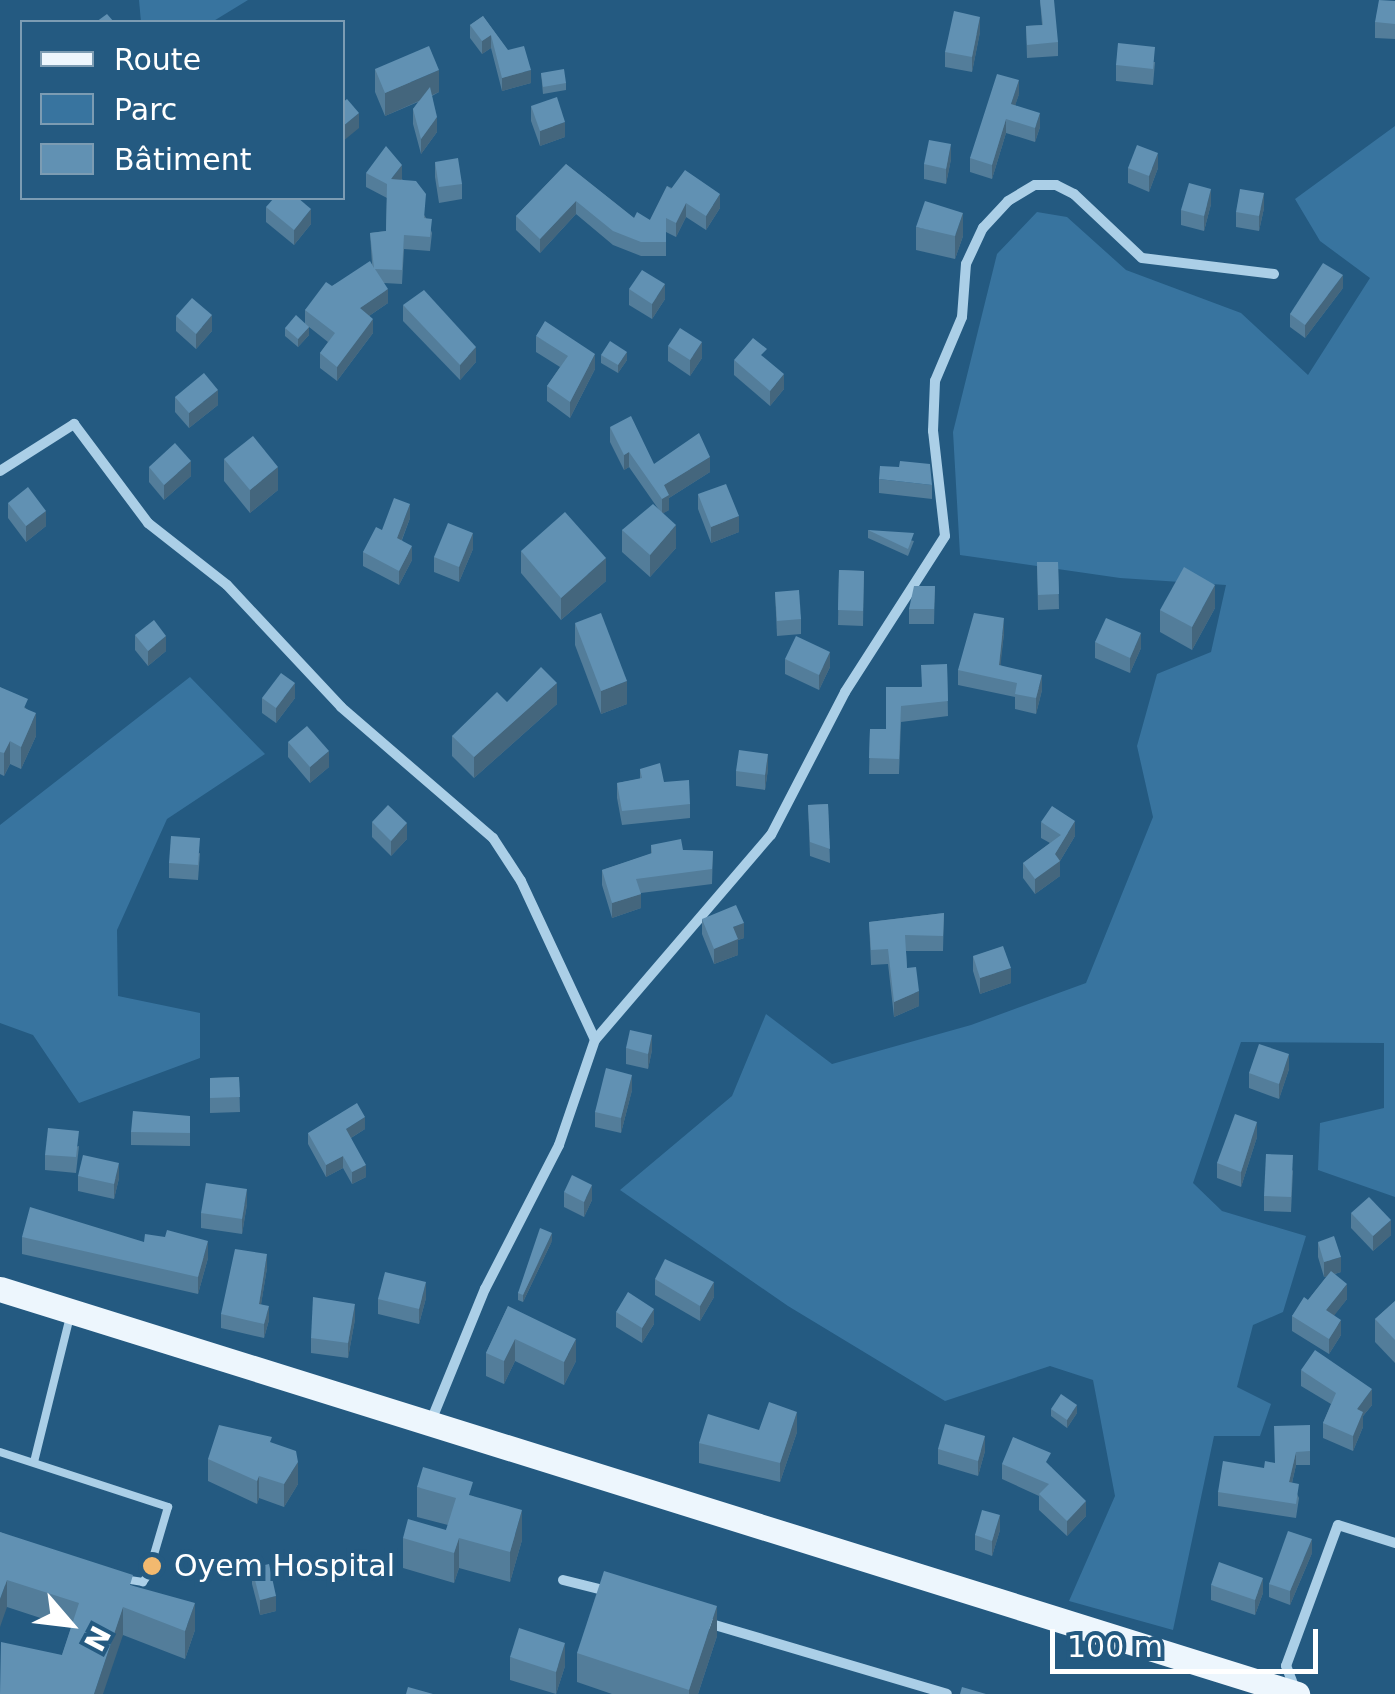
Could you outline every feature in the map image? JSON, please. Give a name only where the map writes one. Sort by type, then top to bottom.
[{"type":"main road","points":[[0,1289],[431,1421],[1257,1688],[1297,1694]]},
{"type":"street","points":[[431,1421],[485,1289],[566,1130],[596,1040],[771,835],[844,692],[945,536],[933,431],[935,381],[962,317],[966,264],[984,228],[1008,202],[1035,186],[1056,186],[1074,194],[1142,258],[1274,274]]},
{"type":"street","points":[[0,471],[74,424],[148,523],[226,585],[342,708],[493,838],[521,881],[596,1040]]},
{"type":"street","points":[[1297,1694],[1286,1666],[1338,1526],[1395,1543]]},
{"type":"street","points":[[563,1580],[622,1594]]},
{"type":"street","points":[[693,1618],[947,1694]]},
{"type":"lane","points":[[34,1462],[71,1311]]},
{"type":"lane","points":[[0,1452],[168,1507],[148,1575],[134,1582],[118,1577]]},
{"type":"green space","points":[[139,0],[248,0],[215,20],[141,20]]},
{"type":"green space","points":[[1395,126],[1395,1197],[1318,1170],[1320,1123],[1384,1108],[1384,1043],[1241,1042],[1193,1183],[1222,1211],[1306,1236],[1283,1312],[1253,1325],[1237,1387],[1271,1404],[1260,1436],[1214,1436],[1173,1630],[1069,1601],[1115,1496],[1093,1380],[1050,1366],[945,1401],[788,1306],[620,1190],[732,1096],[766,1014],[832,1064],[971,1025],[1086,983],[1153,817],[1137,746],[1157,674],[1211,652],[1226,585],[1120,578],[960,555],[953,432],[997,254],[1037,212],[1067,217],[1126,270],[1241,313],[1308,375],[1370,278],[1320,241],[1295,199]]},
{"type":"green space","points":[[190,677],[265,754],[167,819],[117,930],[118,996],[200,1013],[200,1058],[79,1103],[33,1035],[0,1023],[0,825]]},
{"type":"building","points":[[1040,0],[1054,0],[1058,42],[1027,45],[1026,26],[1043,25]]},
{"type":"building","points":[[1379,0],[1395,1],[1395,24],[1375,22]]},
{"type":"building","points":[[954,11],[980,17],[972,57],[945,52]]},
{"type":"building","points":[[483,16],[508,50],[524,46],[531,70],[502,78],[491,35],[482,41],[470,25]]},
{"type":"building","points":[[1118,43],[1155,47],[1153,69],[1116,65]]},
{"type":"building","points":[[429,46],[439,70],[385,93],[375,69]]},
{"type":"building","points":[[564,69],[566,83],[543,87],[541,73]]},
{"type":"building","points":[[997,74],[1019,80],[1011,104],[1040,113],[1035,128],[1006,119],[992,165],[970,158]]},
{"type":"building","points":[[430,87],[437,117],[421,139],[413,109]]},
{"type":"building","points":[[557,97],[565,122],[540,131],[531,106]]},
{"type":"building","points":[[345,101],[359,113],[345,125]]},
{"type":"building","points":[[929,140],[951,144],[946,169],[924,164]]},
{"type":"building","points":[[1137,145],[1158,153],[1149,176],[1128,168]]},
{"type":"building","points":[[386,146],[402,165],[391,179],[416,181],[426,194],[424,218],[432,219],[430,237],[404,235],[402,270],[375,269],[388,289],[360,308],[373,319],[337,367],[320,353],[335,333],[305,310],[326,282],[332,286],[370,261],[374,268],[370,233],[386,231],[387,184],[366,173]]},
{"type":"building","points":[[458,158],[462,184],[439,187],[435,162]]},
{"type":"building","points":[[566,164],[634,218],[637,212],[650,220],[667,186],[671,189],[685,170],[720,194],[706,216],[686,203],[676,223],[666,218],[666,242],[641,242],[613,231],[576,201],[540,239],[516,216]]},
{"type":"building","points":[[1189,183],[1211,189],[1204,216],[1181,210]]},
{"type":"building","points":[[1240,189],[1264,193],[1259,216],[1236,212]]},
{"type":"building","points":[[272,200],[300,200],[311,209],[294,230],[266,207]]},
{"type":"building","points":[[925,201],[963,213],[955,236],[916,227]]},
{"type":"building","points":[[1323,263],[1343,275],[1305,325],[1290,314]]},
{"type":"building","points":[[642,270],[665,284],[652,304],[629,289]]},
{"type":"building","points":[[424,290],[476,347],[460,365],[403,305]]},
{"type":"building","points":[[192,298],[212,315],[196,334],[176,316]]},
{"type":"building","points":[[296,315],[309,327],[298,339],[285,328]]},
{"type":"building","points":[[545,321],[595,354],[570,402],[547,386],[568,356],[536,336]]},
{"type":"building","points":[[680,328],[702,342],[690,360],[668,346]]},
{"type":"building","points":[[753,338],[767,349],[761,355],[784,374],[770,391],[734,360]]},
{"type":"building","points":[[610,341],[627,352],[618,365],[601,355]]},
{"type":"building","points":[[204,373],[218,390],[189,413],[175,397]]},
{"type":"building","points":[[631,416],[654,464],[699,433],[710,457],[664,485],[669,495],[662,499],[629,452],[624,455],[610,427]]},
{"type":"building","points":[[253,436],[278,467],[250,490],[224,459]]},
{"type":"building","points":[[175,443],[191,461],[164,485],[149,467]]},
{"type":"building","points":[[900,461],[930,464],[932,485],[879,479],[880,466],[899,467]]},
{"type":"building","points":[[726,484],[739,516],[711,527],[698,494]]},
{"type":"building","points":[[28,487],[46,511],[26,526],[8,503]]},
{"type":"building","points":[[394,498],[410,504],[397,538],[412,546],[399,571],[363,552],[376,527],[382,530]]},
{"type":"building","points":[[653,504],[676,525],[650,555],[622,530]]},
{"type":"building","points":[[565,512],[606,558],[561,598],[521,551]]},
{"type":"building","points":[[448,523],[473,533],[459,567],[434,557]]},
{"type":"building","points":[[868,530],[914,533],[908,549]]},
{"type":"building","points":[[1037,562],[1058,562],[1059,594],[1038,595]]},
{"type":"building","points":[[1184,567],[1215,585],[1192,627],[1160,610]]},
{"type":"building","points":[[839,570],[864,571],[863,611],[838,610]]},
{"type":"building","points":[[914,586],[935,586],[934,609],[909,609]]},
{"type":"building","points":[[799,590],[801,619],[777,621],[775,592]]},
{"type":"building","points":[[601,613],[627,681],[601,691],[575,623]]},
{"type":"building","points":[[974,613],[1004,618],[999,665],[1042,675],[1036,698],[1015,694],[1017,683],[958,670]]},
{"type":"building","points":[[1106,618],[1141,633],[1130,658],[1095,642]]},
{"type":"building","points":[[154,620],[166,636],[148,651],[135,635]]},
{"type":"building","points":[[796,636],[830,652],[819,675],[785,659]]},
{"type":"building","points":[[947,664],[948,701],[901,706],[899,759],[869,758],[870,729],[886,729],[886,687],[922,687],[921,665]]},
{"type":"building","points":[[541,667],[557,683],[474,757],[452,736],[497,692],[507,702]]},
{"type":"building","points":[[281,673],[295,683],[276,708],[262,698]]},
{"type":"building","points":[[0,687],[28,699],[24,708],[36,713],[21,747],[10,741],[4,753],[0,752]]},
{"type":"building","points":[[307,726],[329,751],[310,767],[288,742]]},
{"type":"building","points":[[739,750],[768,754],[765,775],[736,771]]},
{"type":"building","points":[[660,763],[664,782],[689,780],[690,804],[622,811],[617,783],[642,778],[640,769]]},
{"type":"building","points":[[828,804],[830,849],[810,842],[808,805]]},
{"type":"building","points":[[388,805],[407,823],[391,841],[372,822]]},
{"type":"building","points":[[1052,806],[1075,821],[1055,854],[1060,861],[1035,879],[1023,863],[1061,835],[1041,822]]},
{"type":"building","points":[[171,836],[200,838],[198,865],[169,863]]},
{"type":"building","points":[[681,839],[683,850],[713,851],[712,869],[636,879],[641,894],[612,903],[602,870],[652,853],[651,845]]},
{"type":"building","points":[[736,905],[744,923],[733,927],[738,939],[714,949],[702,919]]},
{"type":"building","points":[[944,913],[943,936],[905,935],[907,968],[916,967],[919,991],[894,1002],[888,949],[871,950],[869,922]]},
{"type":"building","points":[[1003,946],[1011,968],[980,978],[973,956]]},
{"type":"building","points":[[630,1030],[652,1035],[648,1054],[626,1048]]},
{"type":"building","points":[[1259,1044],[1289,1054],[1279,1084],[1249,1073]]},
{"type":"building","points":[[606,1068],[632,1075],[621,1118],[595,1112]]},
{"type":"building","points":[[239,1077],[240,1097],[210,1098],[210,1078]]},
{"type":"building","points":[[357,1103],[365,1117],[346,1129],[366,1165],[352,1172],[343,1156],[326,1165],[308,1133]]},
{"type":"building","points":[[133,1111],[190,1116],[190,1133],[131,1132]]},
{"type":"building","points":[[1235,1114],[1257,1122],[1241,1172],[1217,1163]]},
{"type":"building","points":[[48,1128],[79,1131],[76,1157],[45,1155]]},
{"type":"building","points":[[1266,1154],[1293,1155],[1291,1197],[1264,1196]]},
{"type":"building","points":[[83,1155],[119,1163],[114,1184],[78,1176]]},
{"type":"building","points":[[572,1175],[592,1185],[584,1202],[564,1192]]},
{"type":"building","points":[[206,1183],[247,1189],[242,1219],[201,1213]]},
{"type":"building","points":[[1369,1197],[1391,1220],[1373,1236],[1351,1213]]},
{"type":"building","points":[[30,1207],[144,1242],[145,1234],[165,1237],[167,1230],[208,1241],[198,1277],[22,1237]]},
{"type":"building","points":[[540,1228],[552,1233],[523,1295],[518,1293]]},
{"type":"building","points":[[1334,1236],[1341,1257],[1324,1262],[1318,1242]]},
{"type":"building","points":[[235,1249],[267,1254],[259,1304],[269,1306],[264,1324],[221,1314]]},
{"type":"building","points":[[665,1259],[714,1282],[700,1306],[655,1279]]},
{"type":"building","points":[[1331,1271],[1347,1284],[1326,1310],[1341,1320],[1329,1339],[1292,1316],[1304,1297],[1308,1300]]},
{"type":"building","points":[[385,1272],[426,1282],[419,1309],[378,1299]]},
{"type":"building","points":[[628,1292],[654,1309],[642,1328],[616,1312]]},
{"type":"building","points":[[313,1297],[355,1304],[348,1343],[311,1338]]},
{"type":"building","points":[[1395,1301],[1395,1340],[1375,1319]]},
{"type":"building","points":[[508,1306],[576,1339],[564,1362],[515,1339],[504,1361],[486,1353]]},
{"type":"building","points":[[1315,1350],[1372,1389],[1357,1409],[1363,1412],[1353,1436],[1323,1423],[1336,1393],[1301,1370]]},
{"type":"building","points":[[1061,1394],[1077,1405],[1067,1420],[1051,1409]]},
{"type":"building","points":[[769,1402],[797,1412],[780,1463],[699,1443],[708,1414],[759,1430]]},
{"type":"building","points":[[945,1424],[985,1436],[978,1461],[938,1449]]},
{"type":"building","points":[[219,1425],[272,1437],[270,1442],[296,1451],[298,1462],[284,1484],[259,1476],[257,1481],[208,1459]]},
{"type":"building","points":[[1310,1425],[1310,1451],[1296,1452],[1289,1482],[1299,1484],[1296,1504],[1218,1492],[1223,1461],[1264,1468],[1265,1461],[1275,1463],[1274,1426]]},
{"type":"building","points":[[1013,1437],[1051,1453],[1046,1462],[1086,1501],[1067,1521],[1039,1494],[1049,1484],[1002,1464]]},
{"type":"building","points":[[423,1467],[473,1482],[469,1495],[522,1510],[510,1552],[459,1538],[454,1553],[403,1538],[408,1519],[446,1530],[456,1498],[417,1487]]},
{"type":"building","points":[[982,1510],[1000,1515],[992,1541],[975,1535]]},
{"type":"building","points":[[1288,1531],[1312,1539],[1290,1591],[1269,1584]]},
{"type":"building","points":[[0,1532],[133,1575],[130,1585],[195,1603],[185,1631],[123,1607],[94,1694],[0,1694],[1,1642],[62,1655],[79,1603],[7,1580],[0,1599]]},
{"type":"building","points":[[1219,1562],[1263,1578],[1255,1600],[1211,1585]]},
{"type":"building","points":[[269,1564],[276,1596],[260,1600],[252,1568]]},
{"type":"building","points":[[604,1571],[717,1606],[689,1690],[577,1653]]},
{"type":"building","points":[[519,1628],[565,1643],[556,1672],[510,1657]]},
{"type":"building","points":[[408,1687],[433,1694],[406,1694]]},
{"type":"building","points":[[962,1687],[986,1694],[960,1694]]},
{"type":"place","name":"Oyem Hospital","points":[[152,1566]]}]
